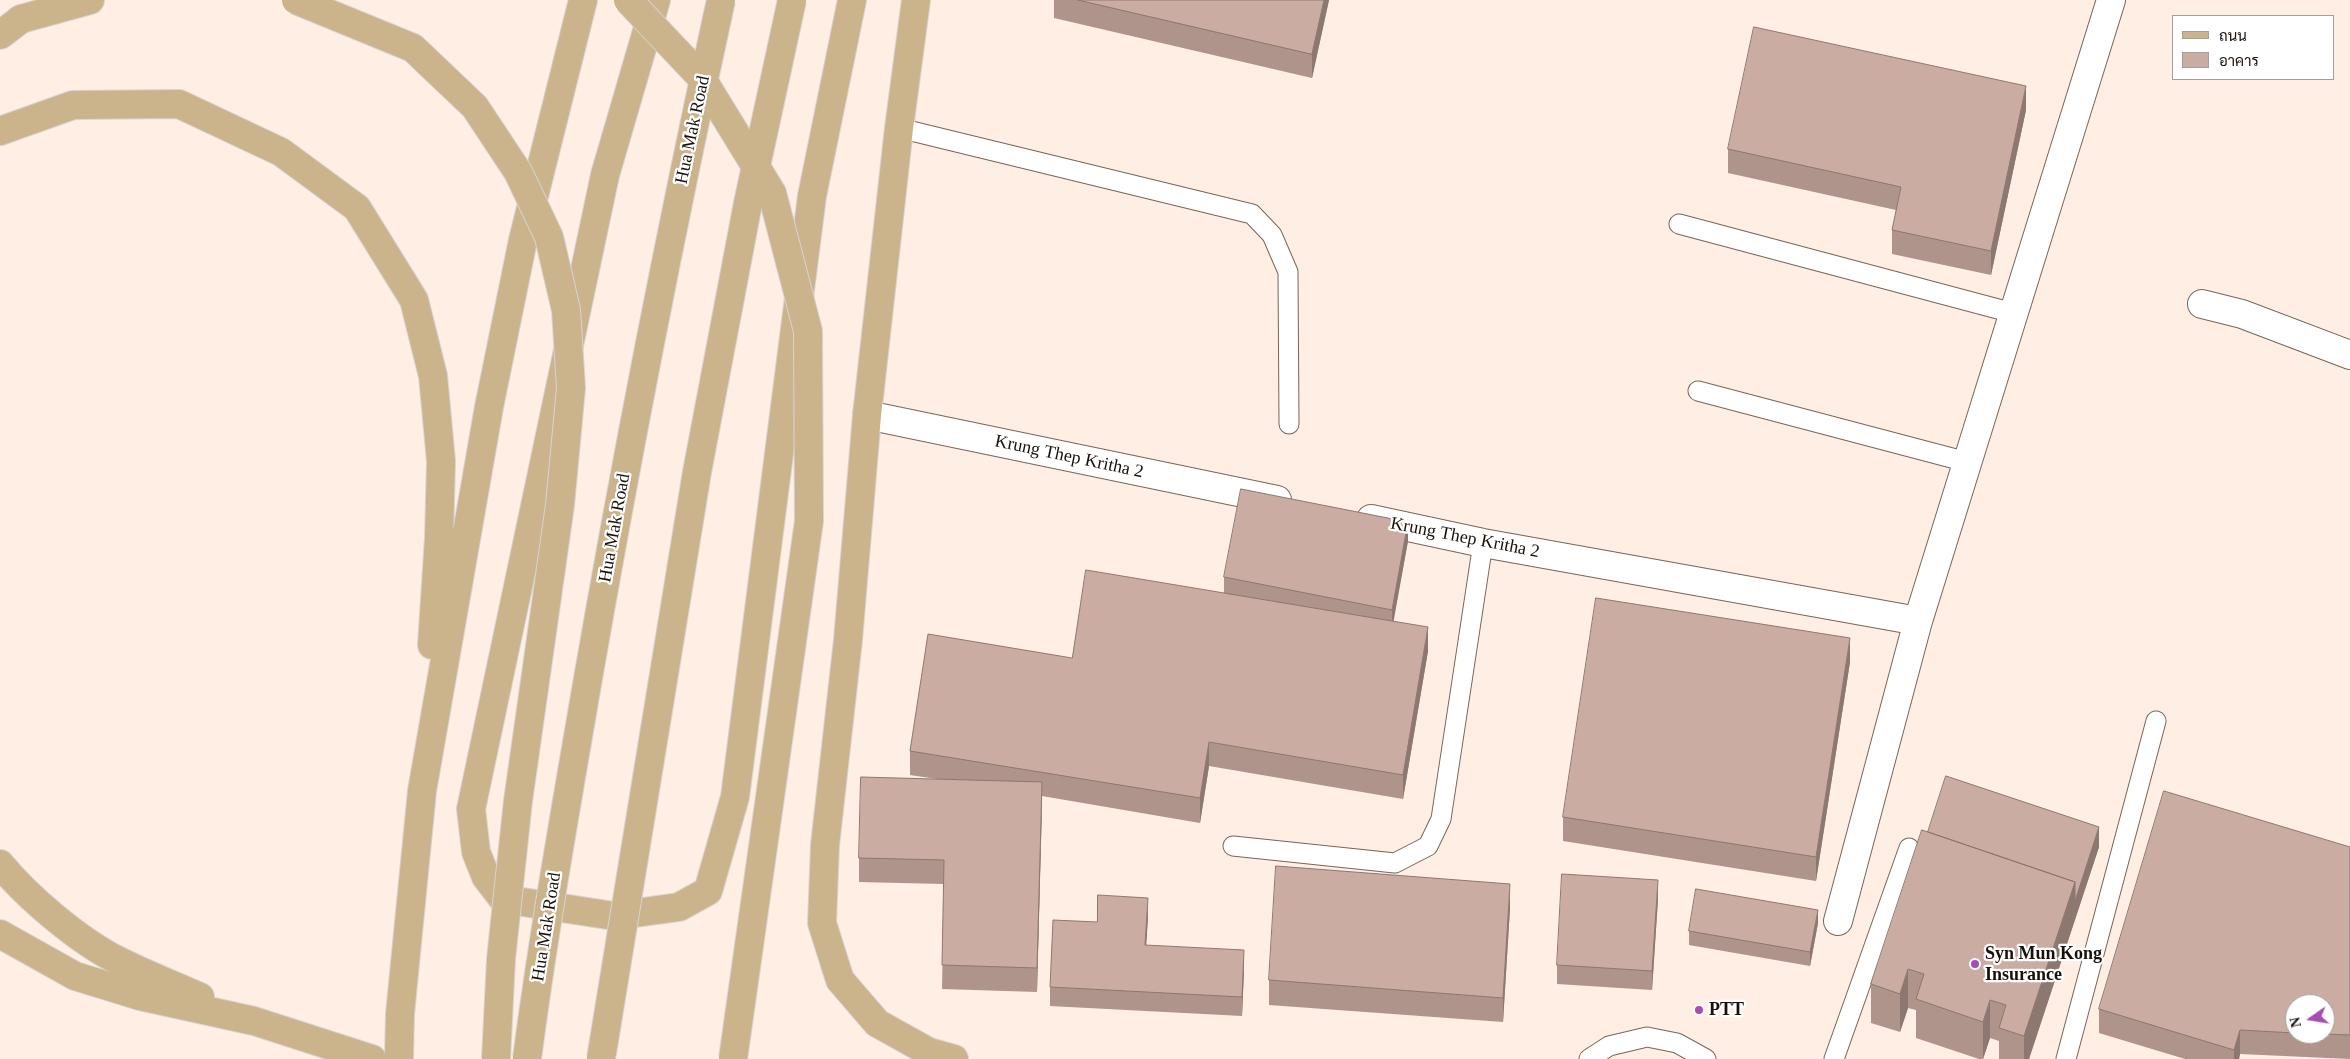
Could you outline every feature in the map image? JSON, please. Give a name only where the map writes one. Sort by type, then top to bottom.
[{"type":"main road","points":[[0,35],[21,20],[90,0]]},
{"type":"main road","points":[[296,0],[413,48],[475,107],[518,172],[549,237],[566,310],[571,388],[560,505],[518,801],[501,958],[496,1059]]},
{"type":"main road","points":[[422,791],[491,397],[523,240],[583,0]]},
{"type":"main road","points":[[628,0],[701,76],[772,193],[808,331],[809,521],[733,1059]]},
{"type":"main road","points":[[656,0],[605,175],[471,809],[476,852],[486,877],[503,900],[614,916],[679,907],[708,891],[723,843],[736,788],[812,196],[852,0]]},
{"type":"main road","name":"Hua Mak Road","points":[[527,1059],[576,751],[625,469],[676,208],[721,0]]},
{"type":"main road","points":[[601,1059],[697,472],[748,203],[792,0]]},
{"type":"main road","points":[[916,0],[899,128],[868,415],[848,640],[825,845],[822,923],[840,980],[877,1022],[929,1052],[954,1059]]},
{"type":"main road","points":[[0,131],[73,105],[179,104],[281,152],[357,208],[414,300],[433,376],[441,461],[439,538],[422,791],[400,1014],[399,1059]]},
{"type":"main road","points":[[0,864],[11,877],[59,921],[118,960],[254,1022]]},
{"type":"main road","points":[[0,934],[75,976],[140,996],[254,1022],[372,1059]]},
{"type":"street","points":[[1838,921],[1918,621],[2111,0]]},
{"type":"street","points":[[2202,304],[2242,314],[2350,355]]},
{"type":"street","name":"Krung Thep Kritha 2","points":[[868,415],[1297,504]]},
{"type":"street","name":"Krung Thep Kritha 2","points":[[1346,514],[1483,543],[1918,621]]},
{"type":"lane","points":[[899,128],[1252,214],[1272,235],[1288,272],[1289,424]]},
{"type":"lane","points":[[1679,224],[2013,312]]},
{"type":"lane","points":[[1698,390],[1967,462]]},
{"type":"lane","points":[[1232,846],[1395,863],[1428,846],[1441,819],[1483,543]]},
{"type":"lane","points":[[2066,1059],[2156,721]]},
{"type":"lane","points":[[1834,1059],[1909,848]]},
{"type":"lane","points":[[1589,1059],[1609,1046],[1646,1037],[1677,1043],[1706,1059]]},
{"type":"building","points":[[1078,0],[1324,0],[1312,54]]},
{"type":"building","points":[[1754,27],[2026,86],[1991,251],[1892,230],[1901,187],[1728,149]]},
{"type":"building","points":[[1241,489],[1408,522],[1392,610],[1224,577]]},
{"type":"building","points":[[1086,570],[1428,627],[1403,775],[1209,742],[1200,798],[910,751],[928,634],[1072,658]]},
{"type":"building","points":[[1596,598],[1850,638],[1816,857],[1563,817]]},
{"type":"building","points":[[1946,776],[2099,827],[2075,901],[2075,882],[1928,832]]},
{"type":"building","points":[[861,777],[1042,782],[1037,968],[942,965],[944,860],[859,858]]},
{"type":"building","points":[[2164,791],[2350,847],[2350,1035],[2335,1034],[2335,994],[2285,994],[2285,1032],[2240,1030],[2234,1050],[2099,1009]]},
{"type":"building","name":"Syn Mun Kong Insurance","points":[[1922,830],[2075,882],[2024,1036],[1999,1028],[2006,1005],[1990,1000],[1983,1022],[1916,999],[1924,974],[1908,969],[1900,994],[1871,984]]},
{"type":"building","points":[[1276,866],[1510,884],[1503,998],[1269,980]]},
{"type":"building","points":[[1562,874],[1658,880],[1652,971],[1557,965]]},
{"type":"building","points":[[1696,889],[1818,910],[1810,952],[1689,931]]},
{"type":"building","points":[[1098,895],[1148,898],[1145,945],[1244,950],[1242,997],[1050,987],[1053,920],[1097,922]]},
{"type":"place","name":"Syn Mun Kong Insurance","points":[[1975,964]]},
{"type":"place","name":"PTT","points":[[1699,1010]]}]
